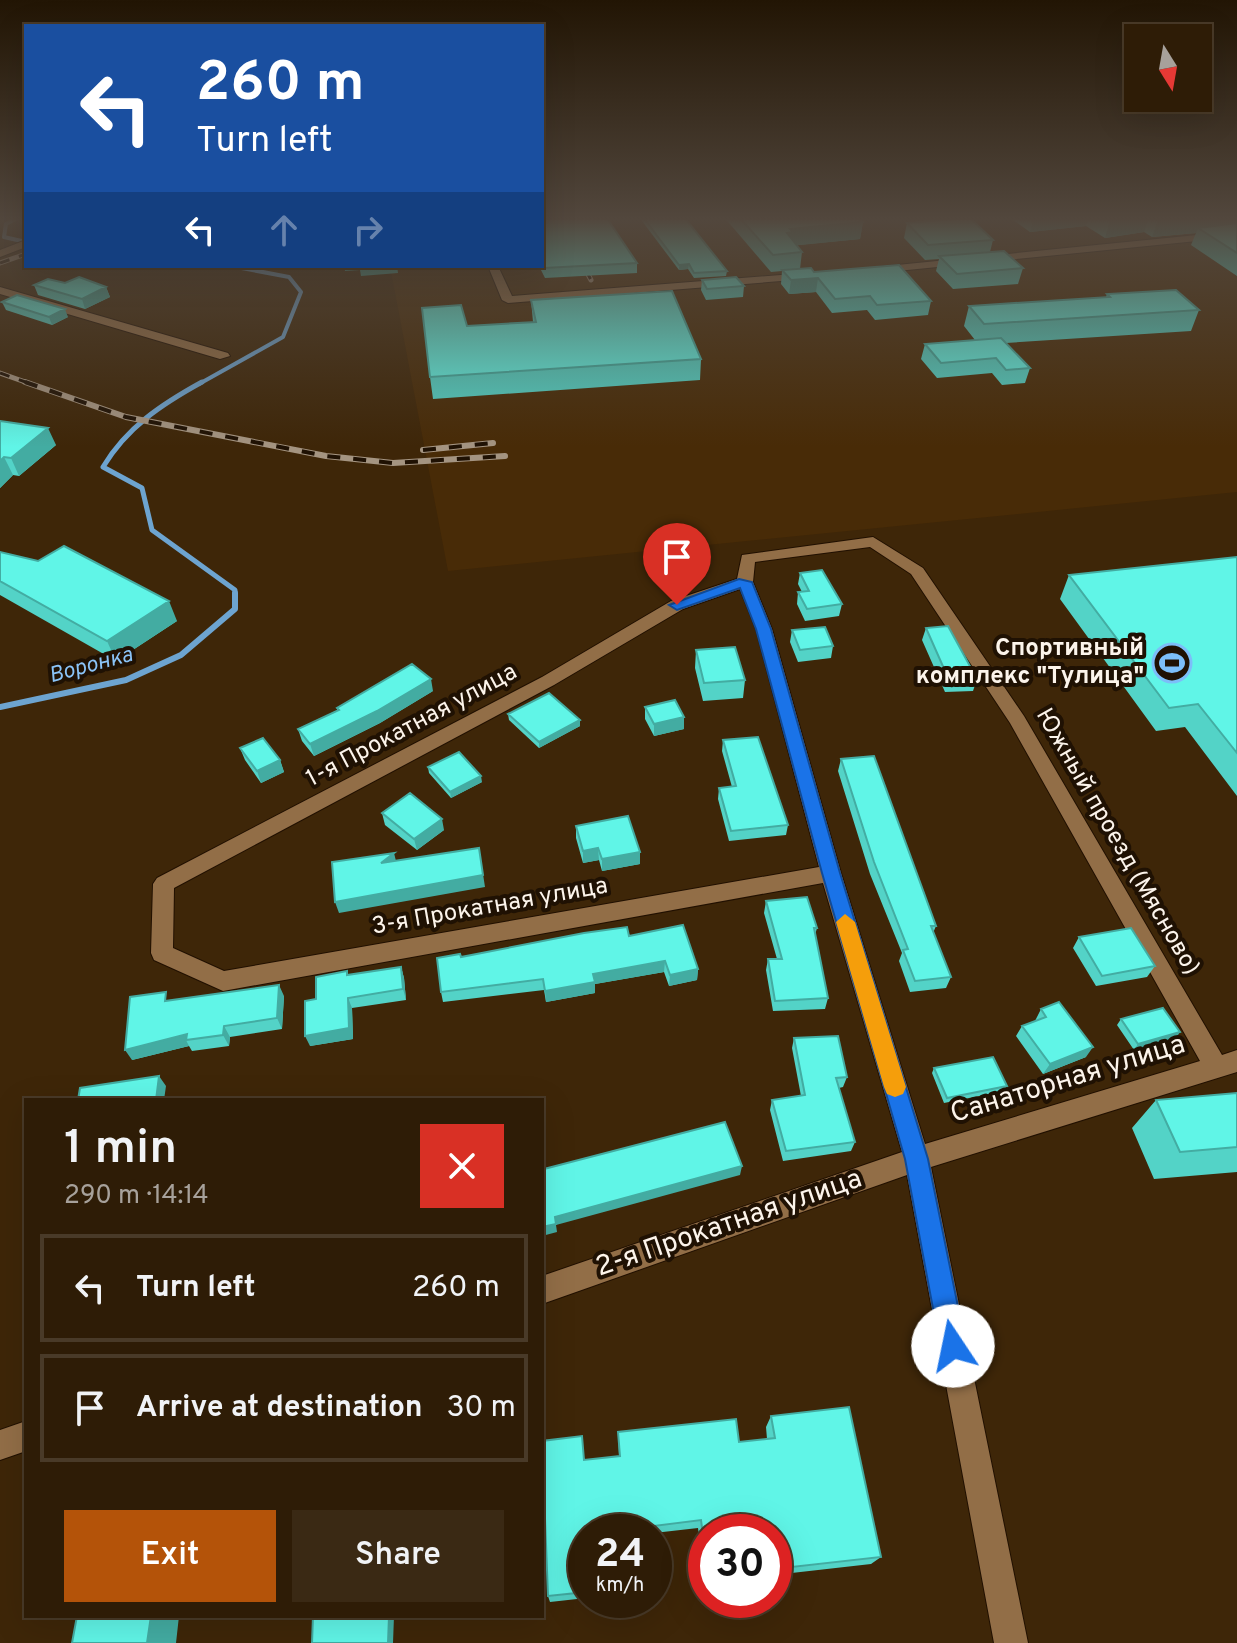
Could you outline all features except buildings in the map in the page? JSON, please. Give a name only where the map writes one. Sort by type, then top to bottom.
[{"type":"street","points":[[12,294],[224,356]]},
{"type":"street","points":[[505,294],[508,300],[585,294]]},
{"type":"street","name":"Южный проезд (Мясново)","points":[[745,582],[748,558],[873,542],[917,571],[1018,720],[1226,1064]]},
{"type":"street","points":[[745,582],[764,629],[831,873],[917,1159],[1011,1643]]},
{"type":"street","name":"1-я Прокатная улица","points":[[162,953],[164,884],[548,681],[677,605],[745,582]]},
{"type":"street","name":"3-я Прокатная улица","points":[[162,953],[223,981],[831,873]]},
{"type":"street","name":"Санаторная улица","points":[[917,1159],[1226,1064]]},
{"type":"street","name":"2-я Прокатная улица","points":[[544,1289],[917,1159]]},
{"type":"street","points":[[0,1445],[24,1437]]},
{"type":"shaded area","points":[[395,294],[1237,294],[1237,492],[448,571]]},
{"type":"waterway","name":"Воронка","points":[[199,384],[283,337],[300,294]]},
{"type":"waterway","name":"Воронка","points":[[0,707],[126,680],[181,655],[235,609],[235,590],[152,530],[142,488],[103,467],[134,428],[202,382]]},
{"type":"railway","points":[[0,373],[31,384]]},
{"type":"railway","points":[[25,382],[126,417],[326,456],[393,463],[505,456]]},
{"type":"railway","points":[[423,450],[493,443]]},
{"type":"slow traffic","points":[[845,922],[895,1087]]},
{"type":"place","name":"Спортивный комплекс \"Тулица\"","points":[[1172,663]]},
{"type":"route","points":[[677,605],[745,582],[764,629],[831,873],[917,1159],[953,1346]]}]
